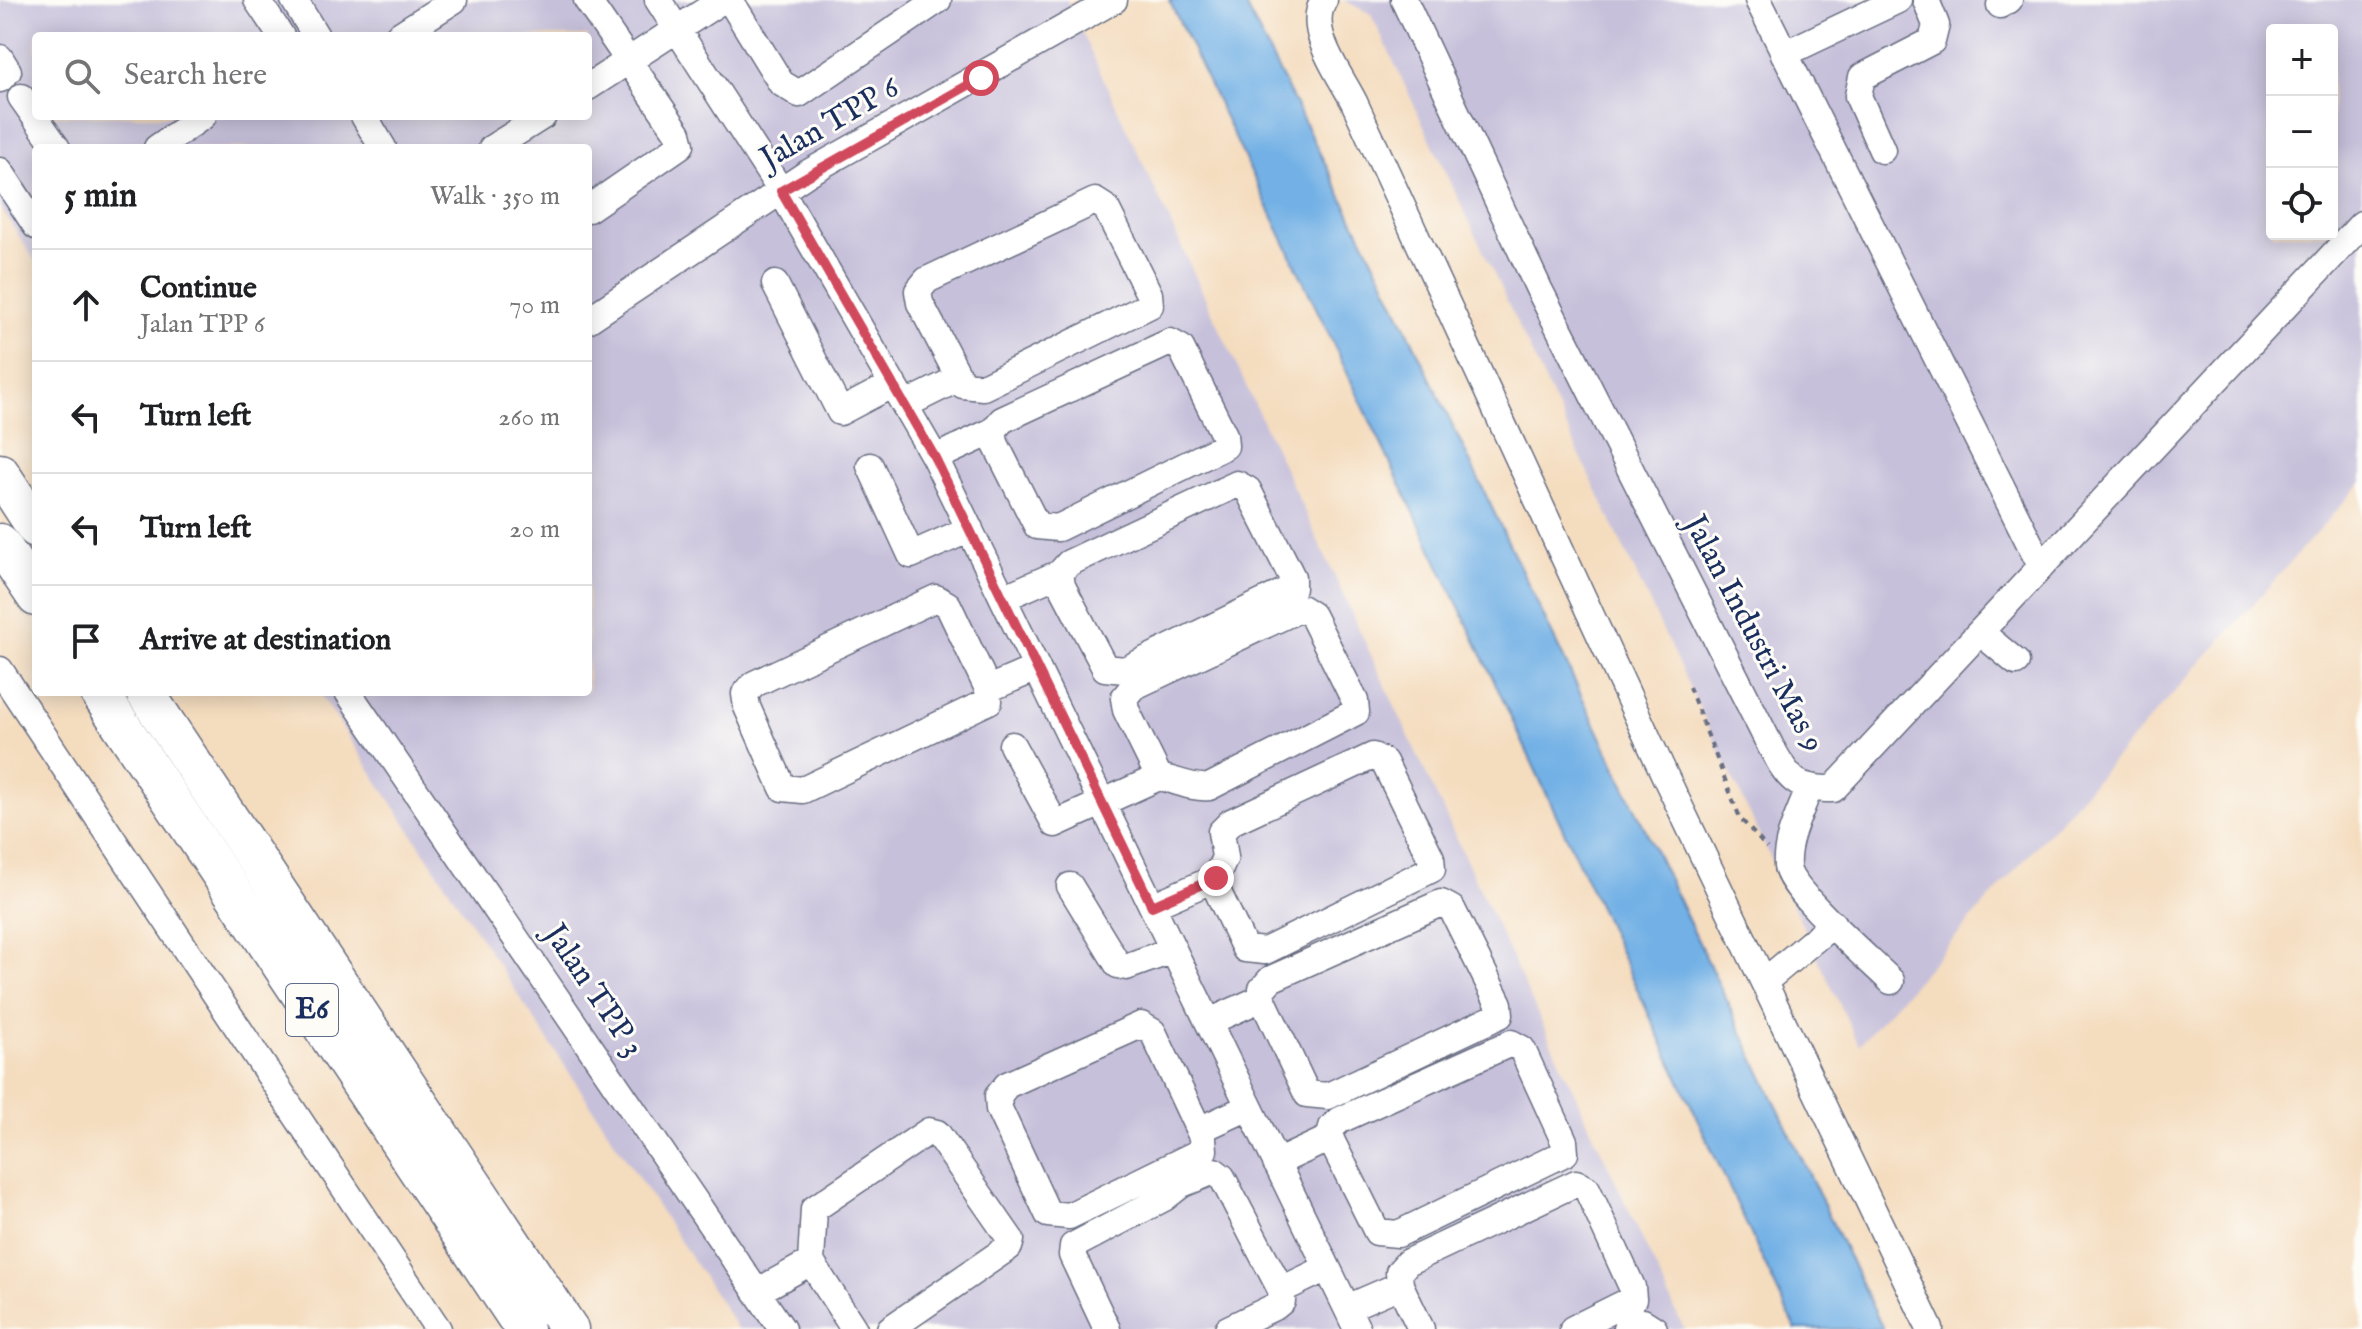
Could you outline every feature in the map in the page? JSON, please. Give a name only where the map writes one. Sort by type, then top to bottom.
[{"type":"highway","points":[[0,473],[32,522]]},
{"type":"highway","points":[[0,543],[32,591]]},
{"type":"highway","name":"E6","points":[[102,696],[524,1329]]},
{"type":"highway","name":"E6","points":[[148,696],[569,1329]]},
{"type":"street","points":[[257,0],[278,32]]},
{"type":"street","points":[[294,0],[314,32]]},
{"type":"street","points":[[404,32],[454,0]]},
{"type":"street","points":[[587,0],[678,133],[681,145],[592,206]]},
{"type":"street","points":[[658,0],[781,191],[935,458],[1352,1319],[1400,1285]]},
{"type":"street","points":[[592,84],[722,0]]},
{"type":"street","points":[[730,0],[781,83],[799,94],[938,0]]},
{"type":"street","name":"Jalan TPP 6","points":[[592,317],[781,191],[1114,0]]},
{"type":"street","points":[[1324,0],[1317,10],[1317,29],[1930,1329]]},
{"type":"street","name":"Jalan Industri Mas 9","points":[[1404,0],[1539,289],[1771,747],[1788,778],[1809,789],[1833,789],[2362,224]]},
{"type":"street","points":[[1758,0],[2041,566]]},
{"type":"street","points":[[1784,54],[1898,0]]},
{"type":"street","points":[[1882,150],[1858,96],[1862,77],[1932,41],[1936,25],[1926,0]]},
{"type":"street","points":[[0,58],[8,71],[0,79]]},
{"type":"street","points":[[21,97],[32,113]]},
{"type":"street","points":[[37,120],[54,144]]},
{"type":"street","points":[[163,144],[197,120]]},
{"type":"street","points":[[366,120],[381,144]]},
{"type":"street","points":[[498,144],[537,120]]},
{"type":"street","points":[[0,171],[32,220]]},
{"type":"street","points":[[1095,201],[1106,208],[1149,294],[1150,305],[983,387],[963,385],[959,378],[920,303],[918,291],[927,280],[1095,201]]},
{"type":"street","points":[[775,284],[840,412],[959,378]]},
{"type":"street","points":[[935,458],[993,431],[1002,420],[1170,342],[1181,348],[1224,435],[1225,446],[1058,528],[1047,529],[1037,526],[995,443],[993,431]]},
{"type":"street","points":[[870,466],[911,555],[970,529]]},
{"type":"street","points":[[1003,598],[1060,573],[1069,563],[1237,484],[1248,490],[1292,577],[1292,588],[1125,670],[1114,671],[1105,668],[1062,586],[1060,573]]},
{"type":"street","points":[[936,598],[948,605],[988,689],[989,701],[981,707],[803,790],[793,791],[783,788],[747,707],[745,694],[754,684],[936,598]]},
{"type":"street","points":[[1012,745],[1055,824],[1159,777],[1178,779],[1198,789],[1209,787],[1356,712],[1355,701],[1312,615],[1301,608],[1133,687],[1124,698],[1126,710],[1159,777]]},
{"type":"street","points":[[1980,632],[2016,662]]},
{"type":"street","points":[[988,689],[1037,668]]},
{"type":"street","points":[[0,670],[438,1329]]},
{"type":"street","name":"Jalan TPP 3","points":[[351,696],[782,1329]]},
{"type":"street","points":[[1152,906],[1216,878],[1225,857],[1221,832],[1231,822],[1373,756],[1384,762],[1431,858],[1432,869],[1265,951],[1254,953],[1245,949],[1240,942],[1216,878]]},
{"type":"street","points":[[1809,789],[1788,846],[1787,870],[1798,890],[1891,981]]},
{"type":"street","points":[[1070,886],[1118,965],[1126,967],[1173,950]]},
{"type":"street","points":[[1441,903],[1452,909],[1499,1004],[1500,1015],[1328,1096],[1317,1097],[1307,1094],[1262,998],[1262,989],[1271,979],[1441,903]]},
{"type":"street","points":[[1764,982],[1833,924]]},
{"type":"street","points":[[1209,1022],[1262,998]]},
{"type":"street","points":[[1141,1025],[1153,1032],[1199,1130],[1204,1150],[1196,1157],[1069,1216],[1058,1217],[1048,1214],[999,1109],[998,1096],[1007,1085],[1141,1025]]},
{"type":"street","points":[[1511,1043],[1522,1049],[1564,1141],[1565,1153],[1398,1234],[1387,1236],[1377,1232],[1330,1138],[1332,1127],[1340,1120],[1511,1043]]},
{"type":"street","points":[[1199,1130],[1249,1107]]},
{"type":"street","points":[[854,1329],[811,1262],[814,1209],[923,1132],[937,1133],[1011,1240],[1009,1247],[890,1329]]},
{"type":"street","points":[[1276,1163],[1330,1138]]},
{"type":"street","points":[[1107,1329],[1072,1255],[1073,1246],[1164,1198],[1182,1184],[1214,1171],[1222,1177],[1281,1290],[1282,1301],[1228,1329]]},
{"type":"street","points":[[1421,1329],[1400,1285],[1399,1272],[1408,1262],[1576,1183],[1587,1189],[1632,1287],[1633,1299],[1573,1329]]},
{"type":"street","points":[[757,1292],[811,1262]]},
{"type":"street","points":[[1281,1290],[1327,1268]]},
{"type":"street","points":[[1626,1329],[1643,1322],[1654,1329]]},
{"type":"path","points":[[1689,687],[1740,818],[1787,870]]},
{"type":"shaded area","points":[[0,0],[1067,0],[1684,1329],[738,1329],[322,696],[592,696],[592,144],[32,144],[32,256],[0,207]]},
{"type":"shaded area","points":[[1343,0],[2362,0],[2362,482],[1859,1045],[1371,14]]},
{"type":"water","points":[[1169,0],[1243,0],[1383,279],[1883,1329],[1795,1329],[1483,657]]},
{"type":"route","points":[[981,78],[781,191],[935,458],[1152,906],[1216,878]]}]
